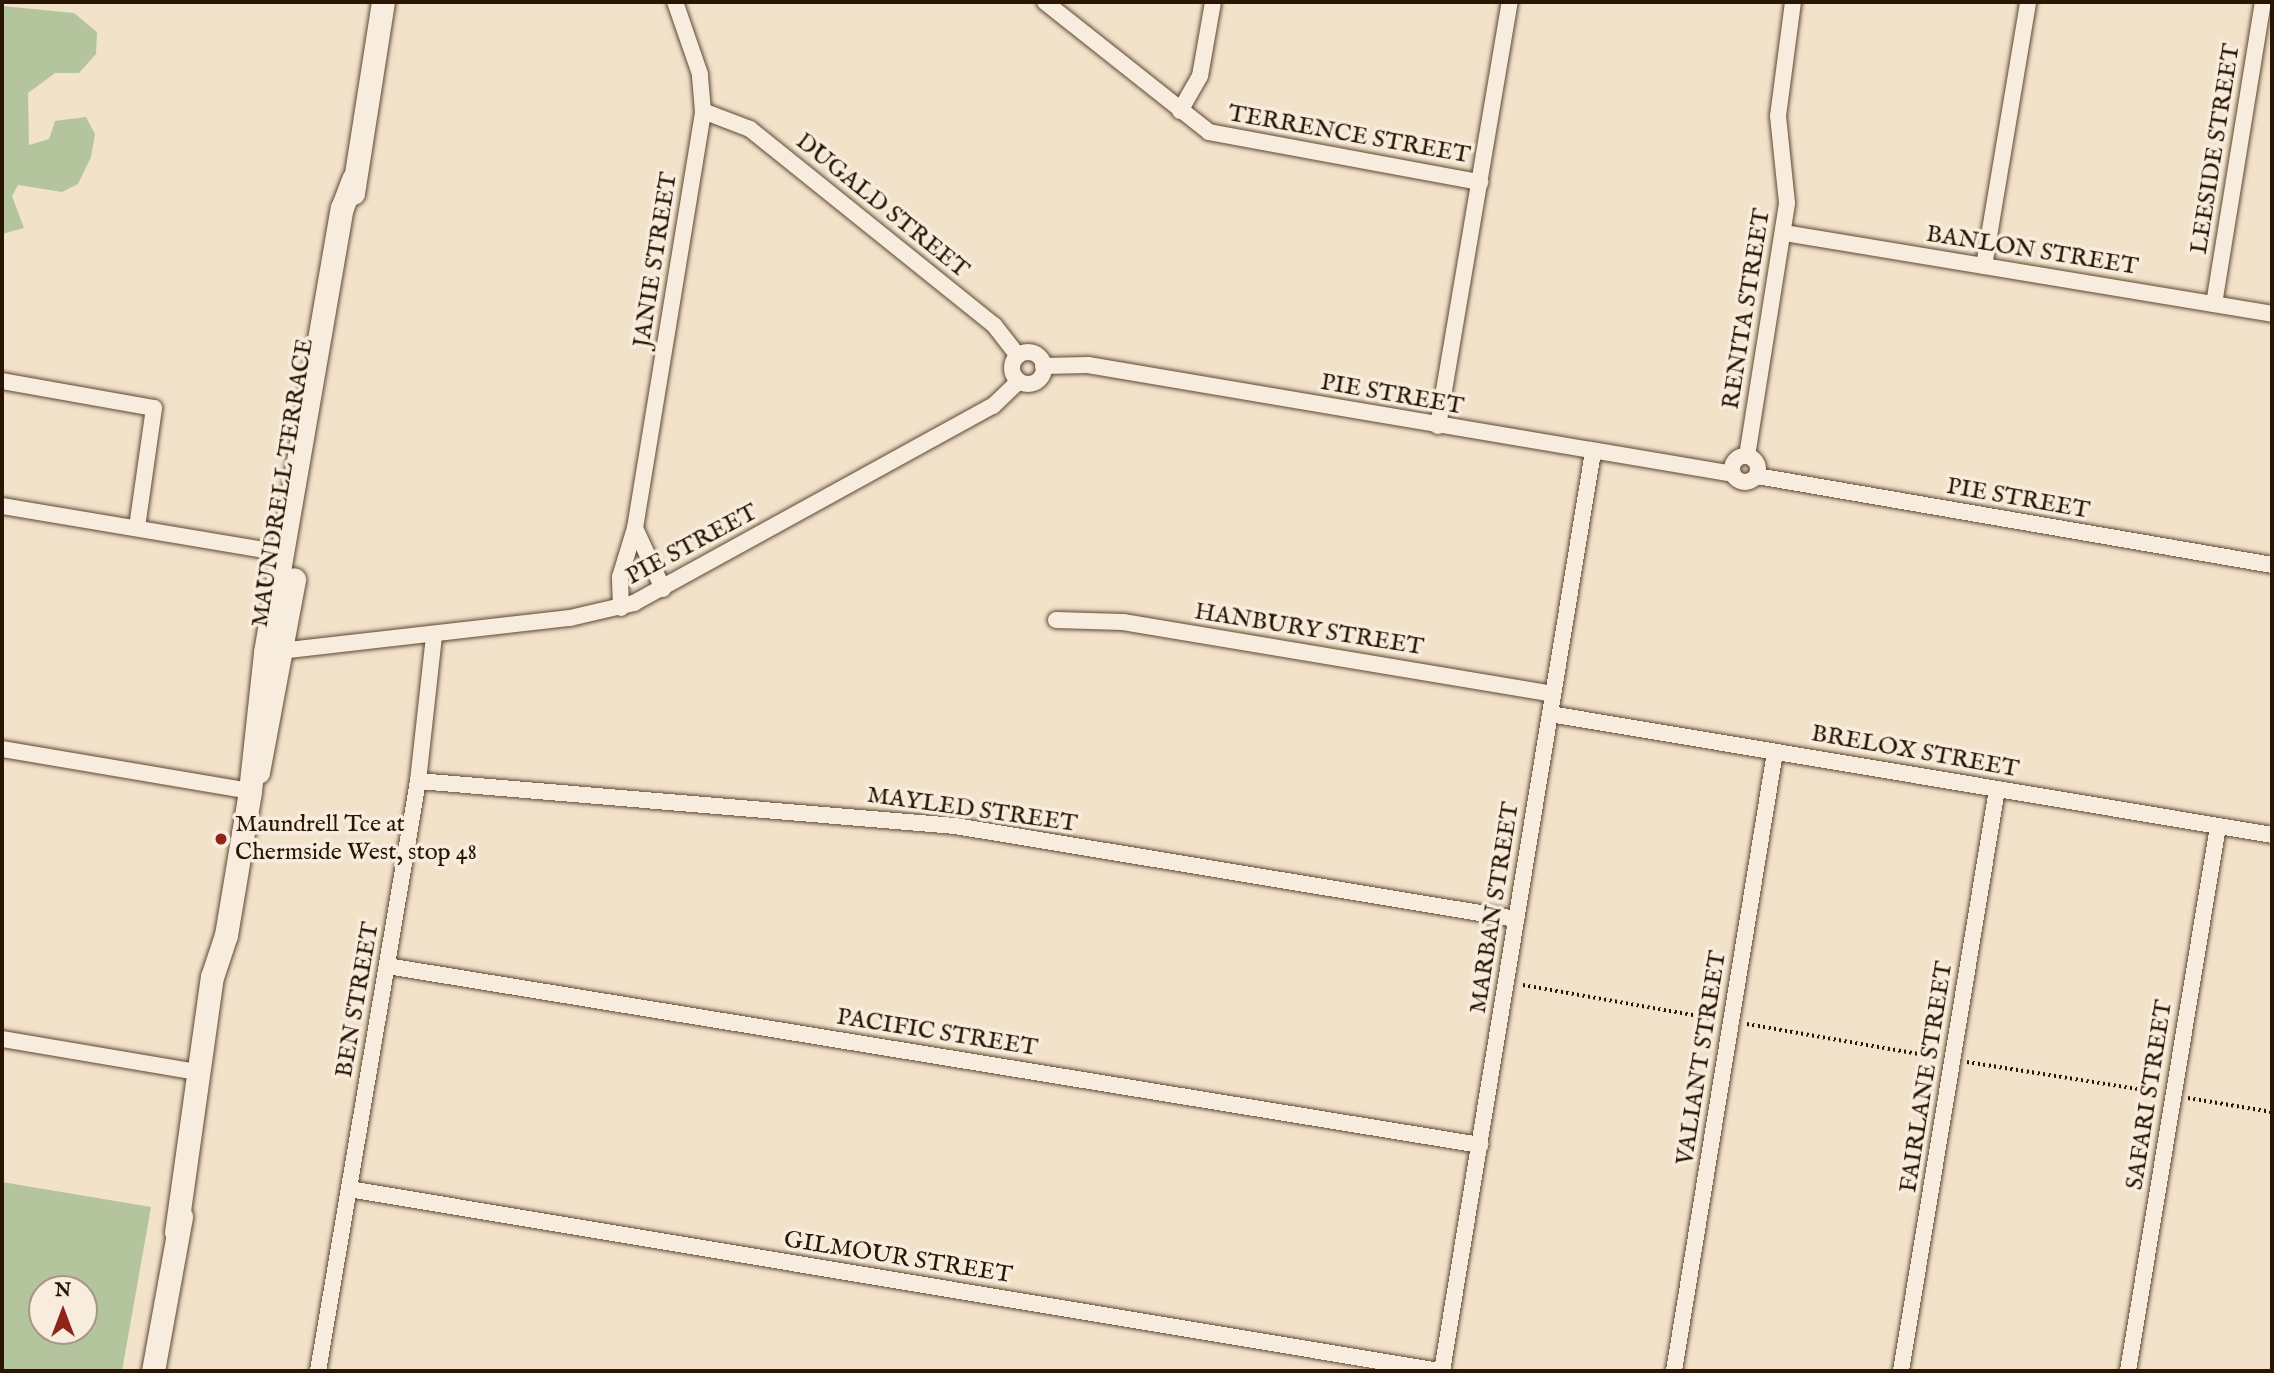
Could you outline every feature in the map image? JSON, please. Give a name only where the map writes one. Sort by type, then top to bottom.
[{"type":"main road","name":"MAUNDRELL TERRACE","points":[[176,1232],[197,1072],[226,934],[354,210],[353,180],[383,2]]},
{"type":"main road","name":"MAUNDRELL TERRACE","points":[[274,652],[284,553],[342,208],[353,180]]},
{"type":"main road","name":"MAUNDRELL TERRACE","points":[[153,1371],[176,1232],[226,979],[226,934]]},
{"type":"street","name":"JANIE STREET","points":[[621,608],[621,578],[635,528],[703,111],[700,74],[675,2]]},
{"type":"street","name":"TERRENCE STREET","points":[[1045,2],[1209,132],[1237,140],[1480,182]]},
{"type":"street","points":[[1180,111],[1200,76],[1213,2]]},
{"type":"street","points":[[1438,426],[1510,2]]},
{"type":"street","name":"RENITA STREET","points":[[1747,456],[1784,233],[1778,116],[1793,2]]},
{"type":"street","points":[[1984,266],[2028,2]]},
{"type":"street","name":"LEESIDE STREET","points":[[2214,304],[2263,2]]},
{"type":"street","name":"DUGALD STREET","points":[[703,111],[750,129],[994,325],[1018,356]]},
{"type":"street","name":"BANLON STREET","points":[[1784,233],[2272,314]]},
{"type":"street","points":[[1034,354],[1043,366],[1038,380],[1019,382],[1012,369],[1018,356],[1034,354]]},
{"type":"street","name":"PIE STREET","points":[[1043,366],[1088,365],[1732,474]]},
{"type":"street","points":[[2,381],[154,408],[137,528]]},
{"type":"street","name":"PIE STREET","points":[[274,652],[434,636],[621,608],[663,589],[993,406],[1019,382]]},
{"type":"street","name":"MARBAN STREET","points":[[1441,1371],[1593,452]]},
{"type":"street","points":[[1747,456],[1757,464],[1757,476],[1742,482],[1732,474],[1735,461],[1747,456]]},
{"type":"street","name":"PIE STREET","points":[[1757,476],[2272,565]]},
{"type":"street","points":[[2,506],[284,553]]},
{"type":"street","points":[[635,528],[663,589]]},
{"type":"street","name":"HANBURY STREET","points":[[1056,620],[1123,622],[1553,694]]},
{"type":"street","name":"BEN STREET","points":[[318,1371],[418,781],[434,636]]},
{"type":"street","name":"BRELOX STREET","points":[[1550,715],[2272,835]]},
{"type":"street","points":[[2,749],[250,791]]},
{"type":"street","name":"VALIANT STREET","points":[[1674,1371],[1775,752]]},
{"type":"street","name":"MAYLED STREET","points":[[418,781],[955,826],[1516,919]]},
{"type":"street","name":"FAIRLANE STREET","points":[[1901,1371],[1997,789]]},
{"type":"street","name":"SAFARI STREET","points":[[2128,1371],[2218,826]]},
{"type":"street","name":"PACIFIC STREET","points":[[387,966],[1479,1144]]},
{"type":"street","points":[[2,1039],[197,1072]]},
{"type":"street","name":"GILMOUR STREET","points":[[349,1189],[1441,1371]]},
{"type":"path","points":[[1506,982],[1721,1020]]},
{"type":"path","points":[[1742,1023],[1941,1058]]},
{"type":"path","points":[[1963,1061],[2162,1093]]},
{"type":"path","points":[[2184,1097],[2272,1112]]},
{"type":"green space","points":[[2,6],[74,13],[97,32],[96,54],[79,73],[55,73],[28,93],[29,145],[49,139],[55,121],[86,117],[95,134],[91,157],[78,184],[62,192],[18,185],[12,196],[24,228],[2,234]]},
{"type":"green space","points":[[2,1182],[151,1207],[122,1371],[2,1371]]},
{"type":"place","name":"Maundrell Tce at Chermside West, stop 48","points":[[221,839]]}]
